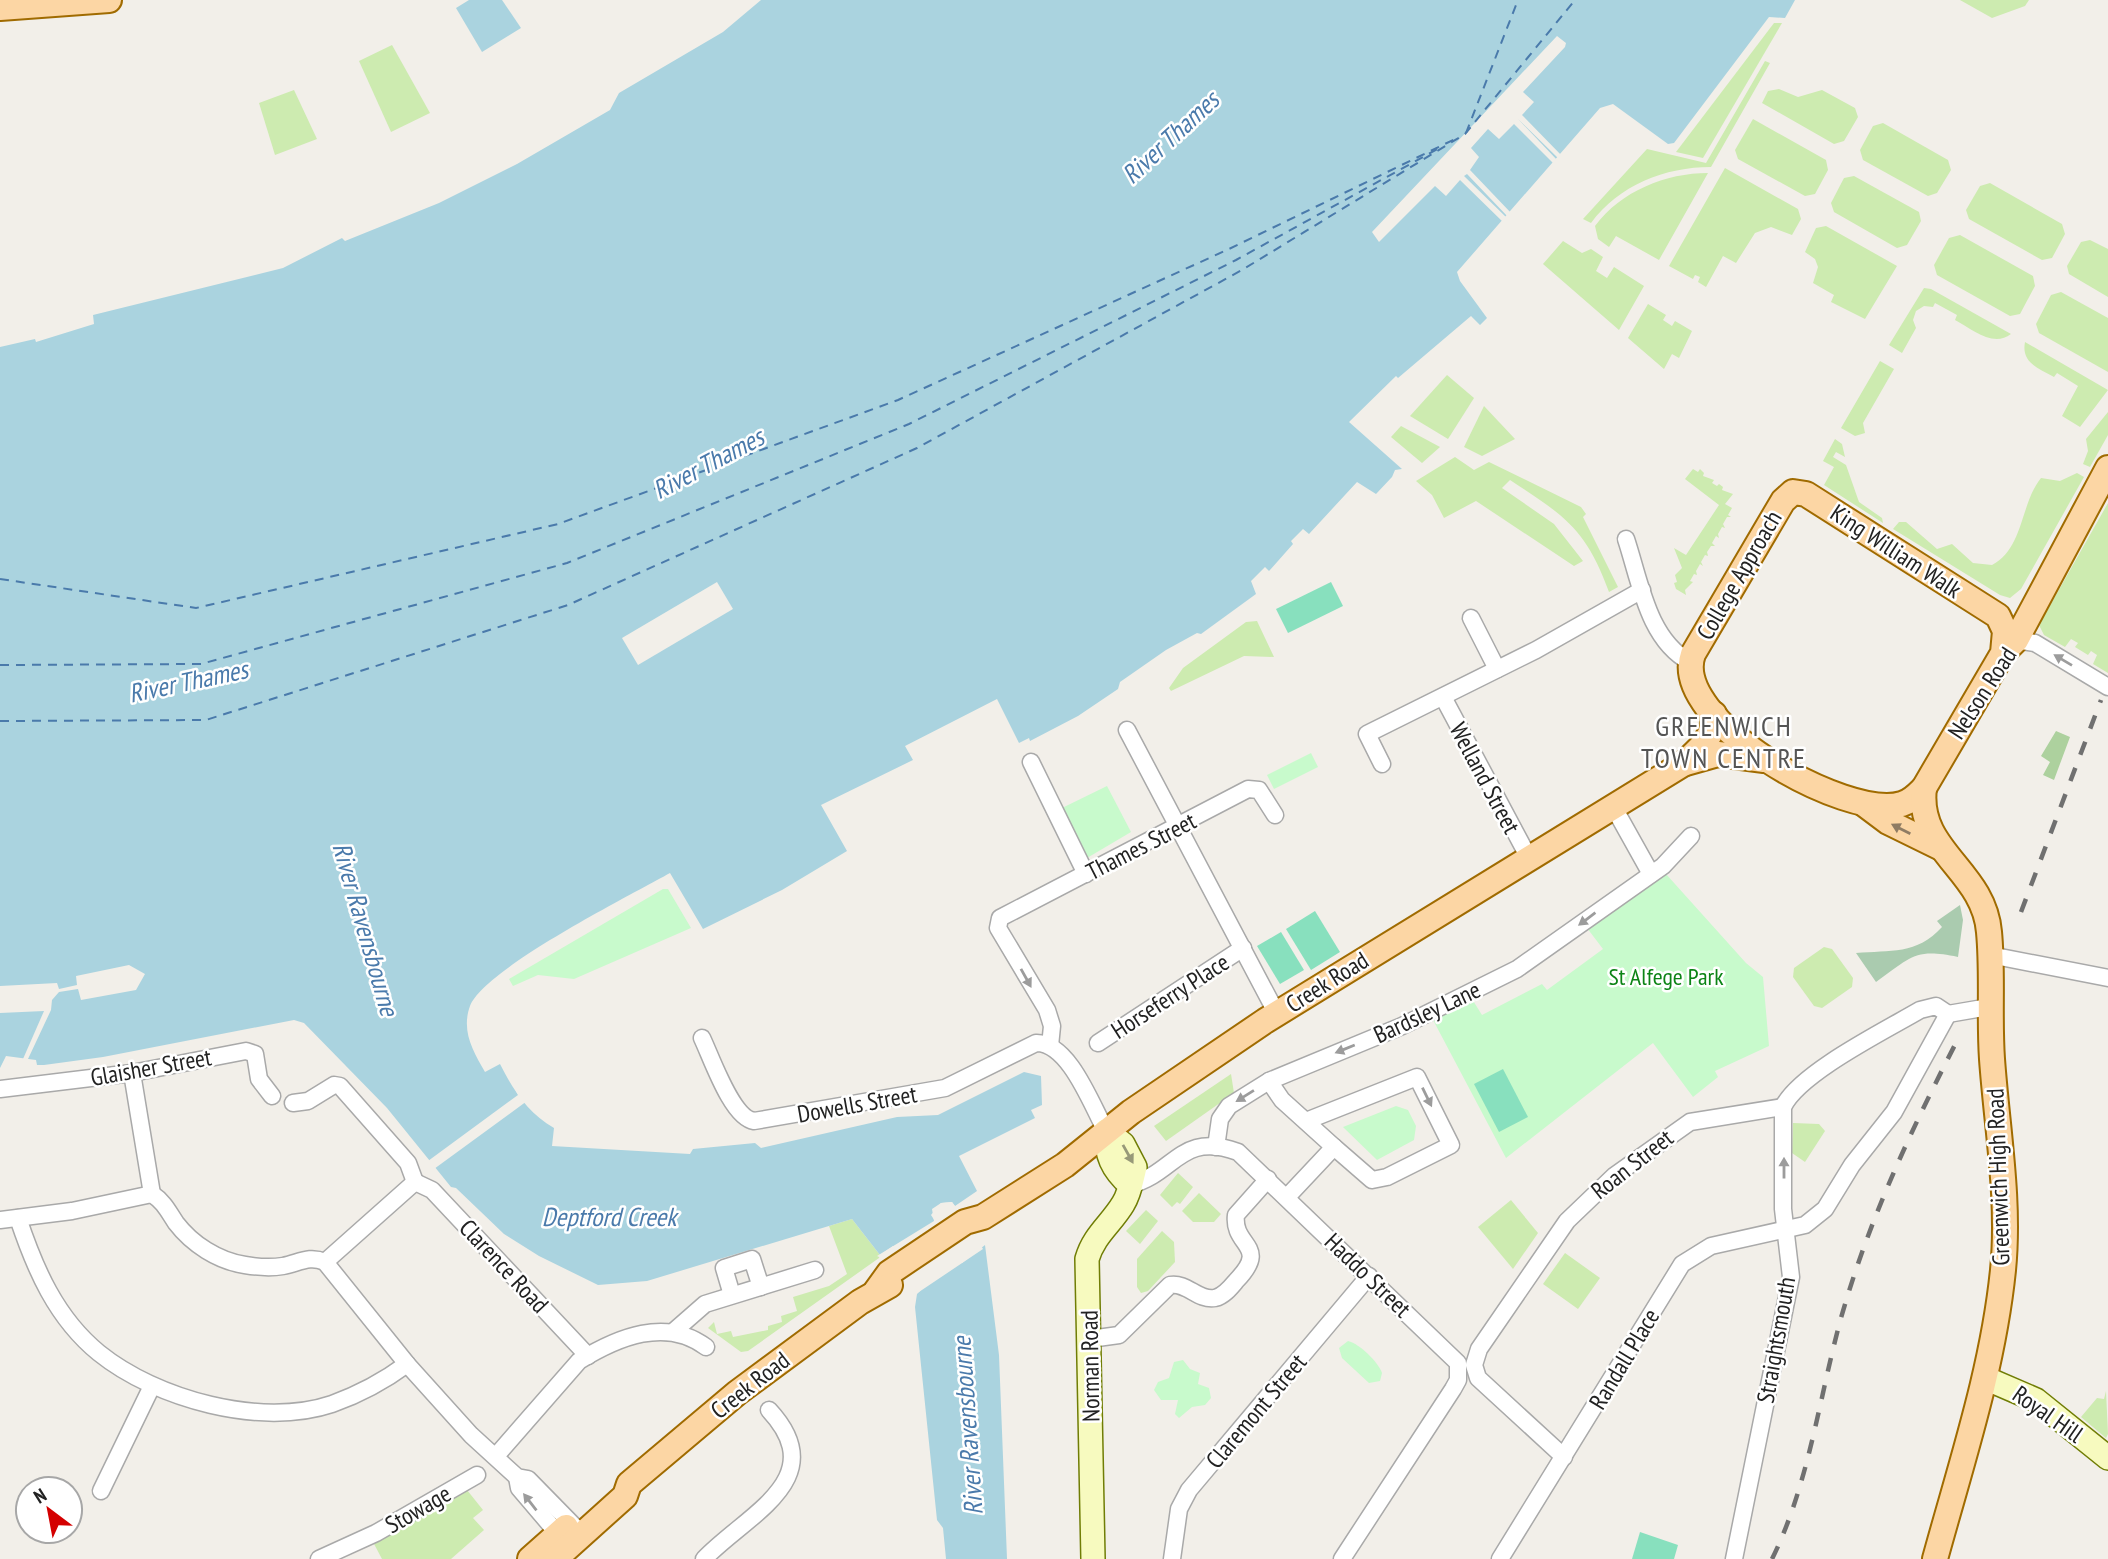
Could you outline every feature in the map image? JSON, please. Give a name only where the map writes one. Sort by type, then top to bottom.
[{"type":"main road","points":[[0,8],[109,0]]},
{"type":"main road","name":"Nelson Road","points":[[1924,788],[2031,616],[2037,596],[2108,468]]},
{"type":"main road","name":"King William Walk","points":[[1793,492],[1812,498],[1998,616]]},
{"type":"main road","name":"College Approach","points":[[1690,662],[1783,501],[1793,492]]},
{"type":"main road","points":[[2010,647],[1998,616],[2016,612],[2037,596]]},
{"type":"main road","points":[[1690,662],[1693,683],[1714,715],[1764,760],[1864,804],[1888,822],[1941,848]]},
{"type":"main road","name":"Creek Road","points":[[530,1559],[567,1539],[625,1496],[629,1485],[737,1393],[887,1282],[1065,1165],[1105,1131],[1277,1014],[1682,764],[1707,742],[1712,733],[1714,715]]},
{"type":"main road","name":"Creek Road","points":[[1682,764],[1718,754],[1764,760]]},
{"type":"main road","points":[[1864,804],[1900,804],[1911,800],[1924,788]]},
{"type":"main road","points":[[1924,788],[1923,817],[1941,848]]},
{"type":"main road","name":"Greenwich High Road","points":[[1935,1559],[1985,1378],[1999,1303],[2005,1235],[1989,1007],[1990,955],[1986,911],[1980,894],[1941,848]]},
{"type":"main road","points":[[1105,1131],[1123,1144],[1135,1167],[1130,1185]]},
{"type":"main road","name":"Norman Road","points":[[1093,1559],[1087,1259],[1091,1245],[1122,1206],[1130,1185]]},
{"type":"main road","name":"Royal Hill","points":[[1985,1378],[2036,1400],[2108,1458]]},
{"type":"street","points":[[1626,539],[1659,634],[1673,653],[1690,662]]},
{"type":"street","name":"Welland Street","points":[[1382,764],[1367,734],[1497,669],[1642,590]]},
{"type":"street","points":[[1471,618],[1497,669]]},
{"type":"street","points":[[2010,647],[2035,643],[2108,687]]},
{"type":"street","name":"Welland Street","points":[[1443,697],[1529,858]]},
{"type":"street","name":"Horseferry Place","points":[[1128,730],[1277,1014]]},
{"type":"street","points":[[1031,762],[1086,874]]},
{"type":"street","name":"Thames Street","points":[[1050,1046],[1052,1026],[1047,1010],[1034,992],[998,922],[1003,915],[1248,789],[1262,793],[1275,815]]},
{"type":"street","points":[[1613,806],[1647,877]]},
{"type":"street","name":"Bardsley Lane","points":[[1216,1147],[1224,1111],[1269,1081],[1402,1026],[1517,969],[1647,877],[1691,836]]},
{"type":"street","name":"Horseferry Place","points":[[1098,1043],[1242,948]]},
{"type":"street","points":[[1990,955],[2108,978]]},
{"type":"street","points":[[1783,1107],[1789,1093],[1824,1068],[1920,1010],[1936,1006],[1948,1014],[1989,1007]]},
{"type":"street","points":[[1785,1229],[1805,1225],[1825,1209],[1852,1165],[1894,1112],[1948,1014]]},
{"type":"street","name":"Dowells Street","points":[[702,1038],[736,1110],[746,1120],[754,1122],[945,1088],[1036,1044],[1050,1046]]},
{"type":"street","points":[[1050,1046],[1075,1072],[1105,1131]]},
{"type":"street","name":"Glaisher Street","points":[[0,1089],[132,1073],[246,1051],[255,1054],[259,1079],[272,1096]]},
{"type":"street","points":[[132,1073],[152,1194],[162,1201],[191,1238],[224,1259],[258,1267],[283,1266],[307,1258],[325,1262],[407,1364],[471,1435],[517,1477],[519,1488],[567,1539]]},
{"type":"street","points":[[1269,1081],[1282,1100],[1372,1180],[1387,1177],[1451,1145],[1417,1077],[1306,1121]]},
{"type":"street","points":[[293,1103],[307,1101],[334,1085],[340,1086],[408,1163],[415,1182],[325,1262]]},
{"type":"street","name":"Straightsmouth","points":[[1734,1559],[1791,1277],[1785,1229],[1783,1107]]},
{"type":"street","name":"Roan Street","points":[[1564,1457],[1485,1385],[1475,1372],[1479,1349],[1567,1221],[1587,1200],[1676,1129],[1690,1122],[1783,1107]]},
{"type":"street","points":[[1130,1185],[1154,1178],[1181,1153],[1192,1148],[1216,1147]]},
{"type":"street","name":"Haddo Street","points":[[1216,1147],[1238,1152],[1450,1352],[1458,1363],[1458,1380],[1342,1559]]},
{"type":"street","points":[[1287,1197],[1334,1147]]},
{"type":"street","points":[[1090,1339],[1119,1335],[1170,1285],[1178,1284],[1204,1297],[1215,1298],[1225,1293],[1248,1269],[1252,1258],[1251,1249],[1238,1231],[1236,1214],[1268,1179]]},
{"type":"street","name":"Clarence Road","points":[[415,1182],[432,1190],[588,1356]]},
{"type":"street","points":[[0,1220],[72,1211],[152,1194]]},
{"type":"street","points":[[18,1218],[44,1287],[62,1313],[99,1353],[152,1386],[190,1400],[241,1410],[292,1411],[330,1405],[380,1384],[407,1364]]},
{"type":"street","name":"Randall Place","points":[[1500,1559],[1682,1264],[1711,1246],[1785,1229]]},
{"type":"street","points":[[733,1295],[724,1268],[752,1259],[761,1287]]},
{"type":"street","points":[[673,1332],[698,1307],[815,1270]]},
{"type":"street","name":"Claremont Street","points":[[1172,1559],[1179,1509],[1189,1490],[1369,1276]]},
{"type":"street","points":[[496,1456],[579,1361],[588,1356],[640,1334],[673,1332],[694,1338],[706,1347]]},
{"type":"street","points":[[101,1491],[152,1386]]},
{"type":"street","points":[[704,1559],[775,1498],[789,1477],[791,1441],[769,1410]]},
{"type":"street","name":"Stowage","points":[[327,1558],[477,1475]]},
{"type":"green space","points":[[1960,0],[2029,0],[2025,6],[1992,18]]},
{"type":"green space","points":[[1774,23],[1782,23],[1703,158],[1676,152]]},
{"type":"green space","points":[[392,45],[430,113],[391,132],[359,61]]},
{"type":"green space","points":[[1765,61],[1770,63],[1711,167],[1677,170],[1644,181],[1615,198],[1591,223],[1583,219],[1647,149],[1706,163]]},
{"type":"green space","points":[[1779,89],[1798,97],[1822,90],[1855,108],[1858,117],[1844,141],[1834,144],[1762,103],[1768,91]]},
{"type":"green space","points":[[294,90],[317,139],[275,155],[259,103]]},
{"type":"green space","points":[[1753,119],[1826,160],[1828,170],[1815,194],[1805,196],[1738,159],[1735,150]]},
{"type":"green space","points":[[1883,123],[1948,160],[1951,170],[1937,193],[1928,196],[1863,160],[1860,150],[1873,126]]},
{"type":"green space","points":[[1725,168],[1798,209],[1801,219],[1792,235],[1771,227],[1755,233],[1736,263],[1723,256],[1706,287],[1698,282],[1700,277],[1695,275],[1693,279],[1669,266]]},
{"type":"green space","points":[[1708,173],[1659,260],[1616,236],[1609,247],[1598,239],[1595,226],[1631,194],[1676,176]]},
{"type":"green space","points":[[1854,176],[1919,212],[1921,221],[1907,245],[1897,248],[1834,212],[1831,203],[1844,178]]},
{"type":"green space","points":[[1990,183],[2062,224],[2065,234],[2052,258],[2042,260],[1969,219],[1966,210],[1980,186]]},
{"type":"green space","points":[[1826,226],[1897,266],[1865,319],[1831,302],[1834,295],[1813,283],[1818,267],[1815,259],[1805,252],[1816,228]]},
{"type":"green space","points":[[1960,235],[2033,276],[2035,286],[2020,314],[2010,316],[1937,275],[1934,265],[1949,238]]},
{"type":"green space","points":[[2090,240],[2108,249],[2108,297],[2069,274],[2067,266],[2081,242]]},
{"type":"green space","points":[[1563,241],[1582,253],[1591,249],[1603,257],[1596,271],[1607,278],[1614,267],[1644,286],[1619,330],[1543,264]]},
{"type":"green space","points":[[1924,288],[1931,289],[2011,334],[1997,339],[1983,336],[1955,320],[1957,315],[1935,303],[1933,307],[1924,306],[1916,311],[1913,320],[1916,328],[1902,353],[1889,345]]},
{"type":"green space","points":[[2061,292],[2108,318],[2108,372],[2039,333],[2036,324],[2051,295]]},
{"type":"green space","points":[[1648,304],[1666,315],[1663,320],[1672,326],[1675,321],[1692,331],[1679,358],[1672,354],[1664,369],[1628,338]]},
{"type":"green space","points":[[2025,342],[2108,390],[2080,427],[2062,416],[2078,386],[2057,373],[2054,377],[2032,364],[2024,349]]},
{"type":"green space","points":[[1880,361],[1894,369],[1863,423],[1865,433],[1855,436],[1841,428]]},
{"type":"green space","points":[[1447,375],[1474,398],[1448,439],[1410,416]]},
{"type":"green space","points":[[1484,406],[1515,439],[1482,456],[1464,447]]},
{"type":"green space","points":[[2108,412],[2108,435],[2090,467],[2083,464],[2088,451],[2086,439]]},
{"type":"green space","points":[[1401,426],[1440,447],[1422,463],[1391,437]]},
{"type":"green space","points":[[1835,439],[1842,444],[1845,457],[1836,452],[1833,457],[1846,465],[1859,502],[1882,518],[1883,523],[1824,485],[1834,467],[1823,461]]},
{"type":"green space","points":[[1455,457],[1474,470],[1489,462],[1581,507],[1586,514],[1583,517],[1618,587],[1609,592],[1592,553],[1572,526],[1510,480],[1502,488],[1554,524],[1583,561],[1574,566],[1476,501],[1444,518],[1432,495],[1416,481]]},
{"type":"green space","points":[[1693,469],[1698,472],[1700,469],[1704,473],[1703,476],[1714,480],[1712,483],[1717,486],[1719,484],[1723,487],[1722,490],[1733,494],[1725,504],[1732,508],[1728,515],[1731,517],[1727,517],[1723,524],[1725,528],[1722,527],[1719,538],[1716,536],[1712,543],[1715,546],[1711,546],[1707,552],[1708,556],[1705,555],[1701,562],[1703,566],[1700,564],[1697,575],[1694,574],[1690,581],[1693,582],[1685,590],[1686,595],[1676,589],[1674,583],[1677,582],[1675,575],[1682,568],[1674,548],[1686,555],[1719,505],[1685,479]]},
{"type":"green space","points":[[2077,473],[2084,477],[2021,589],[2010,598],[2000,595],[1893,529],[1899,522],[1906,522],[1937,549],[1952,544],[1973,563],[1992,565],[2010,548],[2041,478],[2060,481]]},
{"type":"green space","points":[[2108,503],[2108,673],[2093,664],[2097,655],[2091,651],[2088,655],[2075,647],[2078,643],[2071,639],[2065,647],[2044,635],[2039,625]]},
{"type":"green space","points":[[1331,582],[1343,606],[1288,633],[1276,609]]},
{"type":"green space","points":[[1257,621],[1274,657],[1244,656],[1171,691],[1169,688],[1183,668],[1246,622]]},
{"type":"green space","points":[[2056,731],[2070,737],[2054,780],[2043,775],[2050,762],[2041,756]]},
{"type":"green space","points":[[1311,753],[1318,767],[1274,789],[1267,775]]},
{"type":"green space","points":[[1107,786],[1131,832],[1087,858],[1062,808]]},
{"type":"green space","name":"St Alfege Park","points":[[1666,874],[1746,963],[1763,977],[1769,1046],[1715,1071],[1718,1077],[1693,1097],[1653,1043],[1506,1158],[1432,1018],[1472,999],[1482,1015],[1542,984],[1547,990],[1603,949],[1587,928]]},
{"type":"green space","points":[[663,889],[668,889],[691,928],[574,979],[538,975],[513,986],[509,979]]},
{"type":"green space","points":[[1960,905],[1963,920],[1958,957],[1922,954],[1906,961],[1876,982],[1856,953],[1913,947],[1933,936],[1942,927],[1937,921]]},
{"type":"green space","points":[[1315,911],[1340,952],[1311,970],[1286,929]]},
{"type":"green space","points":[[1281,932],[1304,970],[1280,984],[1257,946]]},
{"type":"green space","points":[[1824,947],[1832,949],[1853,978],[1852,987],[1822,1008],[1814,1006],[1793,977],[1794,968]]},
{"type":"green space","points":[[1503,1069],[1528,1117],[1499,1132],[1474,1084]]},
{"type":"green space","points":[[1231,1074],[1234,1093],[1166,1141],[1154,1126]]},
{"type":"green space","points":[[1396,1106],[1408,1110],[1416,1126],[1414,1140],[1377,1160],[1343,1127]]},
{"type":"green space","points":[[1793,1123],[1819,1124],[1825,1131],[1805,1162],[1792,1153]]},
{"type":"green space","points":[[1178,1173],[1193,1187],[1180,1204],[1177,1202],[1172,1207],[1160,1195]]},
{"type":"green space","points":[[1199,1193],[1221,1214],[1214,1222],[1193,1222],[1182,1211]]},
{"type":"green space","points":[[1511,1200],[1538,1233],[1513,1269],[1478,1227]]},
{"type":"green space","points":[[1146,1210],[1158,1221],[1140,1244],[1126,1231]]},
{"type":"green space","points":[[852,1219],[880,1255],[879,1258],[748,1351],[741,1352],[708,1328],[714,1322],[717,1334],[731,1331],[733,1337],[768,1330],[768,1326],[782,1322],[781,1316],[797,1311],[793,1297],[829,1286],[847,1274],[829,1226]]},
{"type":"green space","points":[[1162,1231],[1174,1242],[1175,1262],[1148,1291],[1141,1293],[1137,1287],[1137,1259]]},
{"type":"green space","points":[[1565,1253],[1600,1278],[1578,1309],[1543,1284]]},
{"type":"green space","points":[[1348,1341],[1363,1350],[1377,1364],[1382,1373],[1380,1381],[1369,1383],[1342,1358],[1339,1348]]},
{"type":"green space","points":[[1183,1360],[1190,1369],[1200,1373],[1198,1384],[1209,1388],[1211,1398],[1205,1405],[1192,1407],[1179,1418],[1175,1414],[1178,1400],[1161,1400],[1154,1390],[1158,1382],[1169,1378],[1174,1362]]},
{"type":"green space","points":[[2106,1391],[2106,1438],[2081,1417],[2097,1398],[2104,1399]]},
{"type":"green space","points":[[467,1490],[483,1510],[473,1518],[484,1530],[451,1559],[382,1559],[373,1542]]},
{"type":"green space","points":[[1640,1532],[1678,1545],[1674,1559],[1632,1559]]},
{"type":"water","points":[[469,0],[502,0],[521,28],[482,52],[456,8]]},
{"type":"water","points":[[761,0],[1795,0],[1785,18],[1769,17],[1674,143],[1668,144],[1613,104],[1600,108],[1457,272],[1460,281],[1487,318],[1480,325],[1471,316],[1398,378],[1396,376],[1349,422],[1402,469],[1395,470],[1376,494],[1357,482],[1309,534],[1303,529],[1269,571],[1265,567],[1251,581],[1256,594],[1201,634],[1197,633],[1166,650],[1120,682],[1118,689],[1078,716],[1030,741],[1029,738],[1019,743],[997,699],[905,746],[913,760],[821,805],[847,851],[782,890],[703,929],[670,873],[592,915],[529,954],[501,973],[481,991],[470,1006],[468,1032],[485,1072],[500,1064],[522,1100],[554,1128],[552,1146],[690,1154],[693,1149],[755,1143],[761,1148],[897,1117],[938,1115],[1024,1072],[1041,1076],[1042,1105],[1031,1110],[1035,1118],[959,1156],[977,1191],[955,1206],[952,1202],[941,1203],[931,1215],[962,1263],[985,1245],[999,1355],[1007,1559],[946,1559],[943,1528],[937,1520],[915,1307],[917,1294],[922,1289],[893,1246],[880,1255],[852,1219],[647,1281],[598,1285],[539,1256],[504,1234],[456,1188],[451,1187],[387,1108],[304,1023],[294,1020],[103,1057],[44,1065],[37,1065],[36,1060],[6,1056],[0,1068],[0,347],[35,339],[36,342],[94,324],[93,315],[283,268],[342,238],[345,241],[439,203],[517,164],[610,110],[619,93],[723,32]]},
{"type":"pier","points":[[1557,36],[1566,43],[1565,47],[1523,92],[1534,102],[1522,115],[1563,157],[1560,160],[1518,119],[1558,161],[1555,165],[1514,124],[1499,139],[1488,129],[1471,148],[1479,157],[1470,170],[1512,214],[1509,218],[1467,174],[1464,176],[1508,219],[1504,223],[1460,180],[1446,196],[1435,186],[1379,242],[1372,232]]},
{"type":"pier","points":[[717,582],[733,609],[638,665],[622,638]]},
{"type":"pier","points":[[129,965],[145,974],[136,990],[81,1000],[78,989],[59,992],[52,1000],[51,1010],[28,1059],[23,1059],[44,1011],[0,1013],[0,986],[57,983],[59,989],[77,985],[76,976]]},
{"type":"pier","points":[[501,1061],[527,1101],[434,1169],[428,1161],[518,1095]]},
{"type":"pier","points":[[952,1202],[957,1209],[941,1207],[935,1211],[937,1219],[963,1258],[980,1244],[983,1249],[913,1296],[917,1289],[892,1251],[881,1258],[877,1256],[934,1221],[932,1209],[941,1203]]},
{"type":"ferry route","points":[[1466,133],[1518,0]]},
{"type":"ferry route","points":[[0,721],[206,720],[568,605],[917,448],[1242,270],[1465,134],[1575,0]]},
{"type":"ferry route","points":[[0,579],[196,608],[558,524],[898,400],[1229,249],[1455,139]]},
{"type":"ferry route","points":[[0,665],[201,664],[567,563],[909,424],[1236,260],[1443,146]]},
{"type":"railway","points":[[2021,912],[2101,700]]},
{"type":"railway","points":[[1772,1559],[1785,1530],[1804,1471],[1852,1281],[1908,1140],[1959,1037]]},
{"type":"district","name":"GREENWICH TOWN CENTRE","points":[[1724,741]]},
{"type":"water label","name":"River Thames","points":[[1170,137]]},
{"type":"water label","name":"River Thames","points":[[708,463]]},
{"type":"water label","name":"River Thames","points":[[188,681]]},
{"type":"water label","name":"River Ravensbourne","points":[[366,929]]},
{"type":"water label","name":"Deptford Creek","points":[[609,1216]]},
{"type":"water label","name":"River Ravensbourne","points":[[967,1426]]}]
